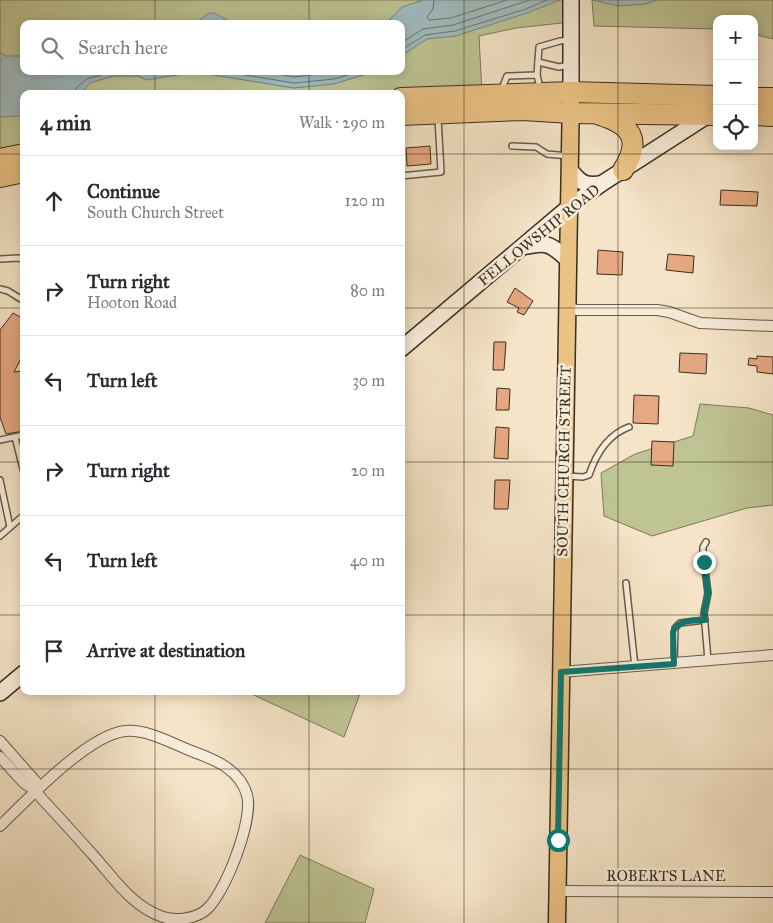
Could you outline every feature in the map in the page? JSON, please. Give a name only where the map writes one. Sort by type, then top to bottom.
[{"type":"highway","points":[[405,98],[500,93],[539,84],[570,92],[713,109]]},
{"type":"highway","points":[[758,98],[773,98]]},
{"type":"highway","points":[[405,115],[523,110],[593,113],[713,109]]},
{"type":"highway","points":[[593,113],[622,124],[630,134],[633,146],[631,157],[623,170]]},
{"type":"highway","points":[[758,115],[773,116]]},
{"type":"highway","points":[[0,159],[20,155]]},
{"type":"highway","points":[[0,177],[20,173]]},
{"type":"main road","name":"SOUTH CHURCH STREET","points":[[557,923],[563,476],[571,113],[571,0]]},
{"type":"main road","name":"FELLOWSHIP ROAD","points":[[405,346],[568,208],[713,110]]},
{"type":"main road","points":[[569,163],[579,181],[588,186],[601,184]]},
{"type":"main road","points":[[521,247],[542,243],[549,244],[567,259]]},
{"type":"main road","points":[[0,693],[20,676]]},
{"type":"street","points":[[566,308],[577,310],[657,310],[669,312],[700,323],[773,326]]},
{"type":"street","points":[[561,672],[773,655]]},
{"type":"street","points":[[0,757],[24,783],[36,790],[113,879],[133,898],[164,918],[176,919],[197,915],[206,910],[213,902],[225,882],[244,831],[249,808],[244,785],[229,769],[196,753],[137,732],[126,731],[106,737],[79,755],[36,790],[0,826]]},
{"type":"street","points":[[0,741],[37,783],[36,790]]},
{"type":"street","name":"ROBERTS LANE","points":[[558,891],[773,892]]},
{"type":"lane","points":[[539,84],[539,47],[570,40]]},
{"type":"lane","points":[[538,62],[559,66],[570,65]]},
{"type":"lane","points":[[405,176],[441,172],[437,113]]},
{"type":"lane","points":[[512,146],[536,147],[569,163]]},
{"type":"lane","points":[[0,259],[20,259]]},
{"type":"lane","points":[[0,288],[20,298]]},
{"type":"lane","points":[[563,476],[583,477],[589,475],[592,464],[608,439],[629,426]]},
{"type":"lane","points":[[0,440],[20,436]]},
{"type":"lane","points":[[15,437],[20,457]]},
{"type":"lane","points":[[0,480],[10,527]]},
{"type":"lane","points":[[0,536],[20,518]]},
{"type":"lane","points":[[706,542],[703,547],[708,593],[704,613],[708,661]]},
{"type":"lane","points":[[626,583],[635,667]]},
{"type":"lane","points":[[674,664],[673,632],[675,628],[680,623],[705,620]]},
{"type":"green space","points":[[0,0],[571,0],[571,22],[516,28],[479,36],[482,94],[405,94],[405,90],[20,90],[20,155],[0,159]]},
{"type":"green space","points":[[592,0],[773,0],[773,39],[758,35],[758,15],[713,15],[713,29],[594,26]]},
{"type":"green space","points":[[700,404],[749,408],[773,415],[773,505],[747,508],[652,536],[604,516],[601,473],[635,454],[693,436]]},
{"type":"green space","points":[[254,695],[360,695],[344,737]]},
{"type":"green space","points":[[300,855],[374,889],[365,923],[265,923]]},
{"type":"water","points":[[423,0],[560,0],[456,36],[427,39],[405,53],[405,20],[389,20],[402,7]]},
{"type":"water","points":[[593,0],[657,0],[645,4],[618,6]]},
{"type":"water","points":[[209,13],[214,13],[227,20],[199,20]]},
{"type":"water","points":[[0,53],[6,56],[20,56],[20,75],[177,75],[146,80],[138,76],[113,76],[90,83],[84,90],[20,90],[20,116],[0,117]]},
{"type":"water","points":[[214,75],[363,75],[334,84],[294,88]]},
{"type":"building","points":[[430,146],[431,164],[407,166],[406,148]]},
{"type":"building","points":[[721,190],[758,192],[757,206],[720,205]]},
{"type":"building","points":[[598,250],[623,252],[622,275],[597,274]]},
{"type":"building","points":[[668,254],[694,256],[693,273],[666,270]]},
{"type":"building","points":[[515,288],[533,301],[524,315],[517,312],[519,308],[507,302]]},
{"type":"building","points":[[13,313],[20,317],[20,361],[14,372],[20,371],[20,432],[6,434],[0,417],[0,330]]},
{"type":"building","points":[[494,342],[506,342],[504,370],[493,370]]},
{"type":"building","points":[[680,353],[707,354],[706,374],[679,372]]},
{"type":"building","points":[[757,356],[773,357],[773,374],[757,372],[757,366],[748,365],[749,358],[757,359]]},
{"type":"building","points":[[497,388],[510,389],[509,410],[496,410]]},
{"type":"building","points":[[634,395],[659,396],[658,424],[633,423]]},
{"type":"building","points":[[496,427],[509,428],[508,459],[494,458]]},
{"type":"building","points":[[652,441],[674,442],[673,466],[651,465]]},
{"type":"building","points":[[495,480],[510,480],[508,509],[494,509]]},
{"type":"route","points":[[558,840],[561,672],[674,664],[673,632],[677,625],[705,620],[704,613],[708,593],[704,562]]}]
